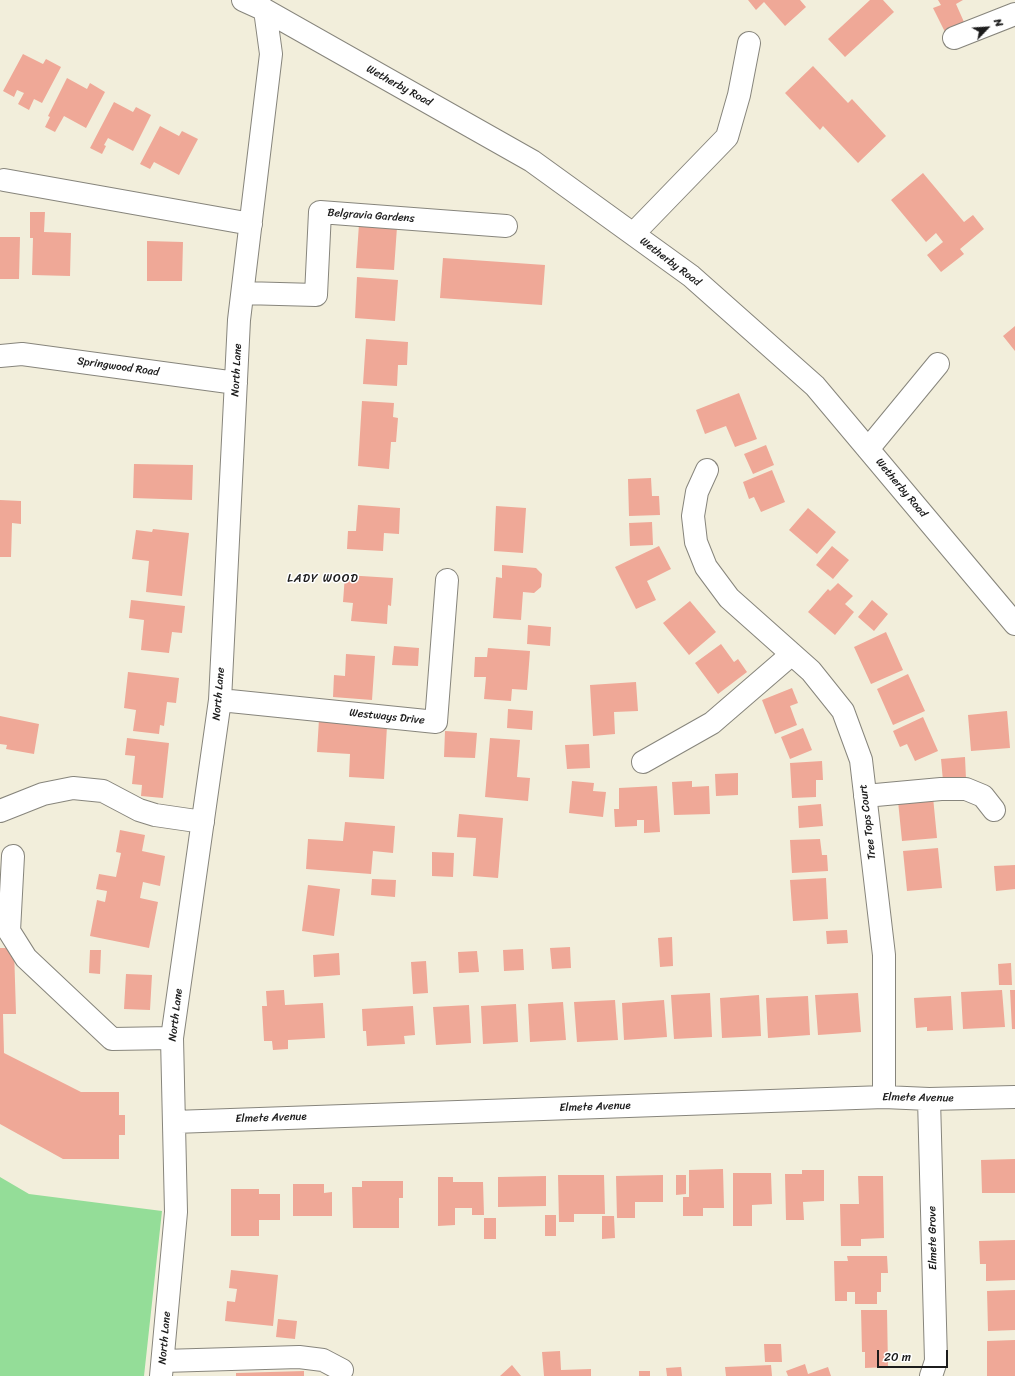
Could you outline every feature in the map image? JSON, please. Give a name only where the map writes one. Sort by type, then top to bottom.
[{"type":"street","name":"Wetherby Road","points":[[243,0],[265,10],[532,161],[691,276],[815,386],[1015,624]]},
{"type":"street","name":"North Lane","points":[[162,1369],[176,1212],[172,1038],[220,700],[236,383],[243,293],[271,54],[265,10]]},
{"type":"street","points":[[954,38],[1015,14]]},
{"type":"street","points":[[633,234],[727,136],[739,95],[749,43]]},
{"type":"street","points":[[4,180],[251,224]]},
{"type":"street","name":"Belgravia Gardens","points":[[243,293],[316,295],[320,212],[506,226]]},
{"type":"street","name":"Springwood Road","points":[[0,356],[22,354],[236,383]]},
{"type":"street","points":[[868,450],[938,364]]},
{"type":"street","name":"Tree Tops Court","points":[[707,470],[697,492],[693,516],[696,542],[706,567],[729,598],[811,671],[843,711],[861,760],[884,955],[884,1097]]},
{"type":"street","name":"Westways Drive","points":[[220,700],[436,722],[447,580]]},
{"type":"street","points":[[642,762],[712,723],[792,654]]},
{"type":"street","points":[[0,811],[43,794],[73,788],[103,791],[139,810],[155,815],[203,822]]},
{"type":"street","points":[[865,796],[941,789],[966,789],[983,796],[994,810]]},
{"type":"street","points":[[13,856],[4,931],[26,958],[112,1039],[172,1038]]},
{"type":"street","name":"Elmete Avenue","points":[[174,1122],[884,1097],[929,1099],[1015,1097]]},
{"type":"street","name":"Elmete Grove","points":[[929,1099],[936,1361],[931,1376]]},
{"type":"street","points":[[162,1369],[299,1357],[323,1360],[342,1370]]},
{"type":"green space","points":[[0,1177],[29,1194],[162,1211],[144,1376],[0,1376]]},
{"type":"building","points":[[748,0],[800,0],[806,7],[785,26],[764,2],[756,10]]},
{"type":"building","points":[[870,0],[883,0],[894,12],[845,57],[828,39]]},
{"type":"building","points":[[938,0],[963,0],[956,4],[964,22],[945,32],[933,8],[941,5]]},
{"type":"building","points":[[23,54],[43,64],[46,59],[61,67],[42,103],[34,99],[29,110],[18,104],[24,93],[17,90],[14,97],[3,91]]},
{"type":"building","points":[[813,66],[848,103],[852,99],[886,136],[858,163],[823,126],[820,130],[785,93]]},
{"type":"building","points":[[67,78],[87,89],[90,83],[105,92],[86,128],[64,116],[55,132],[45,127],[50,117],[48,116]]},
{"type":"building","points":[[114,102],[133,112],[136,107],[151,115],[133,151],[108,138],[104,145],[106,146],[102,154],[90,148]]},
{"type":"building","points":[[160,126],[179,136],[182,131],[198,139],[179,175],[154,162],[150,169],[140,164]]},
{"type":"building","points":[[923,173],[964,222],[973,215],[984,229],[960,249],[964,254],[941,272],[927,255],[943,242],[936,233],[926,242],[891,200]]},
{"type":"building","points":[[30,212],[45,212],[44,232],[71,233],[70,276],[32,275],[33,238],[30,238]]},
{"type":"building","points":[[359,224],[397,227],[394,270],[356,268]]},
{"type":"building","points":[[0,237],[20,237],[19,279],[0,279]]},
{"type":"building","points":[[147,241],[183,242],[182,281],[147,281]]},
{"type":"building","points":[[443,258],[545,265],[542,305],[440,298]]},
{"type":"building","points":[[357,277],[398,280],[395,321],[355,318]]},
{"type":"building","points":[[1015,326],[1015,351],[1003,336]]},
{"type":"building","points":[[366,339],[408,342],[407,365],[398,365],[397,386],[363,384]]},
{"type":"building","points":[[739,393],[757,439],[735,447],[726,426],[705,434],[696,410]]},
{"type":"building","points":[[362,401],[394,403],[393,417],[398,418],[396,442],[391,442],[389,469],[358,466]]},
{"type":"building","points":[[766,445],[774,465],[753,474],[744,454]]},
{"type":"building","points":[[134,464],[193,465],[192,500],[133,498]]},
{"type":"building","points":[[772,470],[785,502],[761,512],[754,497],[749,499],[743,482]]},
{"type":"building","points":[[651,478],[652,496],[659,496],[660,515],[629,516],[628,479]]},
{"type":"building","points":[[0,500],[21,501],[21,524],[12,523],[11,557],[0,557]]},
{"type":"building","points":[[358,505],[400,508],[399,534],[384,533],[383,551],[347,549],[348,531],[356,531]]},
{"type":"building","points":[[496,506],[526,508],[523,553],[494,551]]},
{"type":"building","points":[[808,508],[836,532],[817,554],[789,530]]},
{"type":"building","points":[[652,522],[653,545],[630,546],[629,523]]},
{"type":"building","points":[[153,529],[189,533],[182,596],[146,592],[149,561],[132,559],[136,530],[152,532]]},
{"type":"building","points":[[659,546],[671,569],[647,581],[656,600],[636,609],[615,567]]},
{"type":"building","points":[[832,546],[849,560],[833,579],[816,565]]},
{"type":"building","points":[[502,565],[536,568],[542,574],[541,587],[534,593],[523,592],[521,620],[493,618],[496,577],[502,578]]},
{"type":"building","points":[[345,575],[393,578],[391,606],[388,605],[387,624],[351,621],[353,603],[343,602]]},
{"type":"building","points":[[838,583],[853,596],[845,604],[854,612],[835,635],[808,612],[828,589],[830,591]]},
{"type":"building","points":[[131,600],[185,606],[182,633],[172,632],[169,653],[141,650],[144,620],[129,618]]},
{"type":"building","points":[[872,600],[888,614],[874,631],[858,617]]},
{"type":"building","points":[[690,601],[716,632],[689,655],[663,623]]},
{"type":"building","points":[[528,625],[551,627],[550,646],[527,644]]},
{"type":"building","points":[[886,632],[903,670],[871,684],[854,647]]},
{"type":"building","points":[[721,644],[734,662],[738,659],[747,672],[718,694],[695,663]]},
{"type":"building","points":[[394,646],[419,648],[418,666],[392,665]]},
{"type":"building","points":[[488,648],[530,651],[527,690],[512,689],[511,701],[484,699],[486,677],[474,677],[475,657],[487,657]]},
{"type":"building","points":[[346,654],[375,656],[372,700],[333,697],[334,675],[345,676]]},
{"type":"building","points":[[128,672],[179,678],[176,703],[167,702],[164,726],[160,725],[159,734],[133,731],[136,710],[124,708]]},
{"type":"building","points":[[908,674],[925,711],[893,725],[877,689]]},
{"type":"building","points":[[636,682],[638,711],[614,712],[615,734],[593,736],[590,685]]},
{"type":"building","points":[[792,688],[798,703],[790,706],[797,725],[775,734],[762,700]]},
{"type":"building","points":[[508,709],[533,711],[532,730],[507,728]]},
{"type":"building","points":[[1007,711],[1010,748],[971,751],[968,715]]},
{"type":"building","points":[[0,716],[39,724],[34,754],[6,749],[7,745],[0,744]]},
{"type":"building","points":[[923,717],[938,751],[915,761],[907,744],[900,747],[893,731]]},
{"type":"building","points":[[319,719],[387,726],[384,779],[349,777],[350,754],[317,752]]},
{"type":"building","points":[[803,728],[812,750],[790,759],[781,737]]},
{"type":"building","points":[[445,731],[477,733],[475,758],[444,757]]},
{"type":"building","points":[[127,738],[169,743],[163,798],[141,796],[142,785],[132,784],[135,756],[125,755]]},
{"type":"building","points":[[490,738],[520,740],[517,777],[530,778],[528,801],[485,797]]},
{"type":"building","points":[[589,744],[590,768],[567,769],[565,745]]},
{"type":"building","points":[[965,757],[966,779],[943,781],[941,759]]},
{"type":"building","points":[[822,761],[823,780],[816,780],[816,797],[792,798],[790,763]]},
{"type":"building","points":[[738,773],[738,795],[716,796],[715,774]]},
{"type":"building","points":[[572,781],[594,783],[593,791],[606,792],[603,817],[569,813]]},
{"type":"building","points":[[692,781],[692,787],[709,786],[710,814],[674,815],[672,782]]},
{"type":"building","points":[[657,786],[660,832],[644,833],[644,820],[637,820],[637,826],[615,827],[614,809],[619,809],[619,788]]},
{"type":"building","points":[[933,797],[937,838],[902,841],[898,801]]},
{"type":"building","points":[[821,804],[823,826],[799,828],[798,806]]},
{"type":"building","points":[[459,814],[503,818],[498,878],[473,876],[476,838],[457,837]]},
{"type":"building","points":[[345,822],[395,826],[393,853],[373,851],[371,874],[306,869],[308,839],[343,841]]},
{"type":"building","points":[[120,830],[145,835],[142,851],[165,856],[160,886],[143,882],[140,898],[158,902],[149,948],[90,936],[97,900],[105,902],[107,891],[96,889],[99,874],[116,877],[121,853],[116,852]]},
{"type":"building","points":[[820,839],[822,855],[827,855],[828,871],[792,873],[790,840]]},
{"type":"building","points":[[938,848],[942,888],[907,891],[903,851]]},
{"type":"building","points":[[432,852],[454,853],[453,877],[432,876]]},
{"type":"building","points":[[1015,865],[1015,889],[996,891],[994,866]]},
{"type":"building","points":[[826,878],[828,919],[793,921],[790,880]]},
{"type":"building","points":[[372,879],[396,880],[395,897],[371,895]]},
{"type":"building","points":[[308,885],[340,889],[334,936],[302,931]]},
{"type":"building","points":[[847,930],[848,943],[827,944],[826,931]]},
{"type":"building","points":[[672,937],[673,966],[660,967],[658,938]]},
{"type":"building","points":[[570,947],[571,968],[552,969],[550,948]]},
{"type":"building","points":[[0,948],[14,948],[16,1014],[3,1014],[4,1053],[81,1092],[119,1092],[119,1115],[125,1115],[125,1135],[119,1135],[119,1159],[63,1159],[0,1124]]},
{"type":"building","points":[[523,949],[524,970],[504,971],[503,950]]},
{"type":"building","points":[[90,950],[101,950],[100,974],[89,973]]},
{"type":"building","points":[[477,951],[479,972],[459,973],[458,952]]},
{"type":"building","points":[[339,953],[340,975],[314,977],[313,955]]},
{"type":"building","points":[[426,961],[428,993],[413,994],[411,962]]},
{"type":"building","points":[[1011,963],[1012,985],[999,985],[998,964]]},
{"type":"building","points":[[126,974],[152,975],[150,1010],[124,1009]]},
{"type":"building","points":[[284,990],[285,1005],[323,1003],[325,1038],[288,1040],[288,1049],[273,1050],[272,1041],[264,1041],[262,1006],[267,1006],[266,991]]},
{"type":"building","points":[[1002,990],[1005,1027],[963,1029],[961,992]]},
{"type":"building","points":[[1010,990],[1015,990],[1015,1029],[1012,1029]]},
{"type":"building","points":[[710,993],[712,1037],[674,1039],[671,995]]},
{"type":"building","points":[[858,993],[861,1032],[818,1035],[815,995]]},
{"type":"building","points":[[759,995],[761,1036],[722,1038],[720,998]]},
{"type":"building","points":[[808,996],[810,1035],[768,1038],[766,998]]},
{"type":"building","points":[[951,996],[953,1030],[927,1031],[927,1027],[916,1028],[914,998]]},
{"type":"building","points":[[615,1000],[618,1040],[577,1042],[574,1002]]},
{"type":"building","points":[[664,1000],[667,1037],[624,1040],[622,1003]]},
{"type":"building","points":[[563,1002],[566,1040],[530,1042],[528,1004]]},
{"type":"building","points":[[516,1004],[518,1042],[483,1044],[481,1006]]},
{"type":"building","points":[[469,1005],[471,1043],[436,1045],[433,1007]]},
{"type":"building","points":[[413,1006],[415,1035],[404,1036],[405,1044],[367,1046],[366,1031],[363,1031],[362,1009]]},
{"type":"building","points":[[1015,1159],[1015,1193],[982,1193],[981,1160]]},
{"type":"building","points":[[723,1169],[724,1208],[703,1208],[703,1216],[683,1216],[683,1197],[689,1197],[689,1170]]},
{"type":"building","points":[[802,1170],[824,1170],[824,1201],[803,1202],[804,1220],[786,1220],[785,1174],[802,1174]]},
{"type":"building","points":[[733,1173],[771,1173],[772,1204],[752,1205],[752,1226],[733,1226]]},
{"type":"building","points":[[558,1175],[604,1175],[605,1214],[574,1214],[574,1222],[559,1222]]},
{"type":"building","points":[[663,1175],[663,1202],[635,1202],[635,1218],[617,1218],[616,1176]]},
{"type":"building","points":[[676,1175],[686,1175],[686,1194],[676,1195]]},
{"type":"building","points":[[546,1176],[546,1206],[498,1207],[498,1177]]},
{"type":"building","points":[[858,1176],[883,1176],[884,1238],[861,1239],[861,1246],[841,1246],[840,1204],[859,1204]]},
{"type":"building","points":[[438,1177],[453,1177],[453,1182],[483,1182],[484,1215],[472,1215],[472,1208],[455,1208],[455,1225],[438,1226]]},
{"type":"building","points":[[362,1181],[403,1181],[403,1198],[399,1198],[399,1228],[353,1228],[352,1187],[362,1187]]},
{"type":"building","points":[[293,1184],[324,1184],[324,1193],[332,1192],[332,1216],[293,1216]]},
{"type":"building","points":[[231,1189],[259,1189],[259,1194],[280,1194],[280,1220],[259,1220],[259,1236],[231,1236]]},
{"type":"building","points":[[545,1215],[556,1215],[556,1236],[545,1236]]},
{"type":"building","points":[[602,1216],[614,1216],[615,1238],[602,1239]]},
{"type":"building","points":[[484,1218],[496,1218],[496,1239],[484,1239]]},
{"type":"building","points":[[1015,1240],[1015,1280],[986,1281],[986,1264],[980,1264],[979,1241]]},
{"type":"building","points":[[847,1256],[887,1256],[888,1273],[881,1273],[881,1292],[877,1292],[877,1304],[855,1304],[855,1292],[847,1292],[847,1301],[835,1301],[834,1261],[848,1261]]},
{"type":"building","points":[[231,1270],[278,1275],[273,1326],[225,1321],[227,1301],[235,1302],[237,1289],[229,1288]]},
{"type":"building","points":[[1015,1290],[1015,1330],[988,1331],[987,1291]]},
{"type":"building","points":[[861,1310],[887,1310],[888,1367],[865,1368],[865,1352],[862,1352]]},
{"type":"building","points":[[278,1319],[297,1321],[295,1339],[276,1337]]},
{"type":"building","points":[[1015,1340],[1015,1376],[987,1376],[987,1341]]},
{"type":"building","points":[[764,1344],[781,1344],[782,1362],[765,1362]]},
{"type":"building","points":[[560,1351],[561,1370],[591,1369],[591,1376],[544,1376],[542,1352]]},
{"type":"building","points":[[805,1364],[808,1374],[828,1367],[831,1376],[788,1376],[786,1371]]},
{"type":"building","points":[[512,1365],[521,1376],[500,1376]]},
{"type":"building","points":[[771,1365],[772,1376],[726,1376],[725,1367]]},
{"type":"building","points":[[681,1367],[682,1376],[667,1376],[666,1368]]},
{"type":"building","points":[[304,1371],[304,1376],[236,1376],[236,1373]]},
{"type":"building","points":[[639,1371],[650,1371],[650,1376],[639,1376]]},
{"type":"district","name":"LADY WOOD","points":[[323,579]]}]
